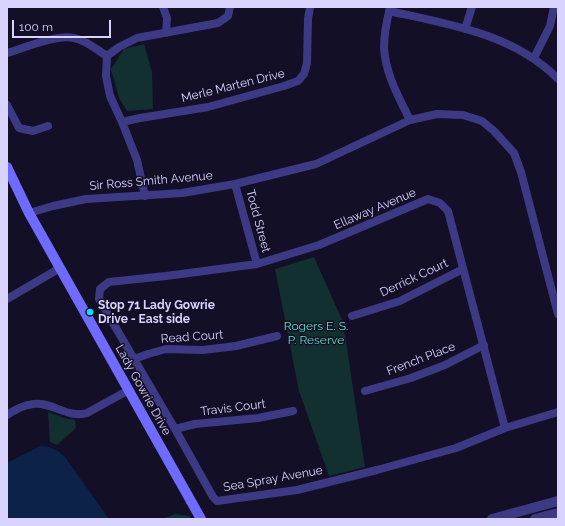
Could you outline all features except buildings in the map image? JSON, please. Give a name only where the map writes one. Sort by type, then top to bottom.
[{"type":"main road","name":"Lady Gowrie Drive","points":[[7,167],[29,213],[201,519]]},
{"type":"street","points":[[163,7],[167,18],[166,32]]},
{"type":"street","points":[[107,56],[119,47],[137,38],[218,23],[228,16],[230,7]]},
{"type":"street","name":"Merle Marten Drive","points":[[122,122],[208,107],[298,81],[304,74],[307,63],[308,19],[310,7]]},
{"type":"street","points":[[465,29],[472,7]]},
{"type":"street","points":[[534,58],[550,26],[554,7]]},
{"type":"street","points":[[410,120],[388,70],[384,48],[389,9],[492,37],[518,48],[534,58],[558,79]]},
{"type":"street","points":[[7,54],[57,38],[74,37],[107,56]]},
{"type":"street","points":[[107,56],[106,76],[110,96],[138,160],[145,196]]},
{"type":"street","points":[[7,105],[19,128],[33,131],[48,126]]},
{"type":"street","name":"Sir Ross Smith Avenue","points":[[29,213],[86,199],[182,193],[235,184],[316,164],[410,120],[437,114],[463,115],[482,122],[494,130],[514,153],[521,172],[558,314]]},
{"type":"street","name":"Todd Street","points":[[235,184],[257,264]]},
{"type":"street","name":"Ellaway Avenue","points":[[99,298],[100,289],[109,282],[257,264],[319,245],[428,199],[440,202],[448,211],[505,428]]},
{"type":"street","points":[[7,299],[60,268]]},
{"type":"street","name":"Derrick Court","points":[[352,316],[400,301],[463,269]]},
{"type":"street","name":"Sea Spray Avenue","points":[[99,298],[213,497],[217,501],[297,490],[378,470],[456,448],[505,428],[558,412]]},
{"type":"street","name":"Read Court","points":[[134,359],[166,349],[203,350],[236,346],[277,336]]},
{"type":"street","name":"French Place","points":[[365,391],[412,378],[445,365],[484,345]]},
{"type":"street","points":[[7,415],[24,405],[34,403],[81,415],[129,390]]},
{"type":"street","name":"Travis Court","points":[[175,429],[195,424],[258,418],[294,411]]},
{"type":"street","points":[[492,519],[558,501]]},
{"type":"street","points":[[535,519],[558,513]]},
{"type":"green space","points":[[144,44],[152,72],[153,109],[127,111],[119,98],[111,69],[124,49]]},
{"type":"green space","name":"Rogers E. S. P. Reserve","points":[[314,257],[343,322],[365,467],[329,476],[299,391],[275,269]]},
{"type":"green space","points":[[48,412],[64,418],[75,420],[76,428],[57,445],[50,442]]},
{"type":"green space","points":[[175,514],[190,516],[191,519],[165,518]]},
{"type":"water","points":[[40,446],[54,449],[65,457],[109,519],[7,519],[7,463]]},
{"type":"place","name":"Stop 71 Lady Gowrie Drive - East side","points":[[90,312]]}]
